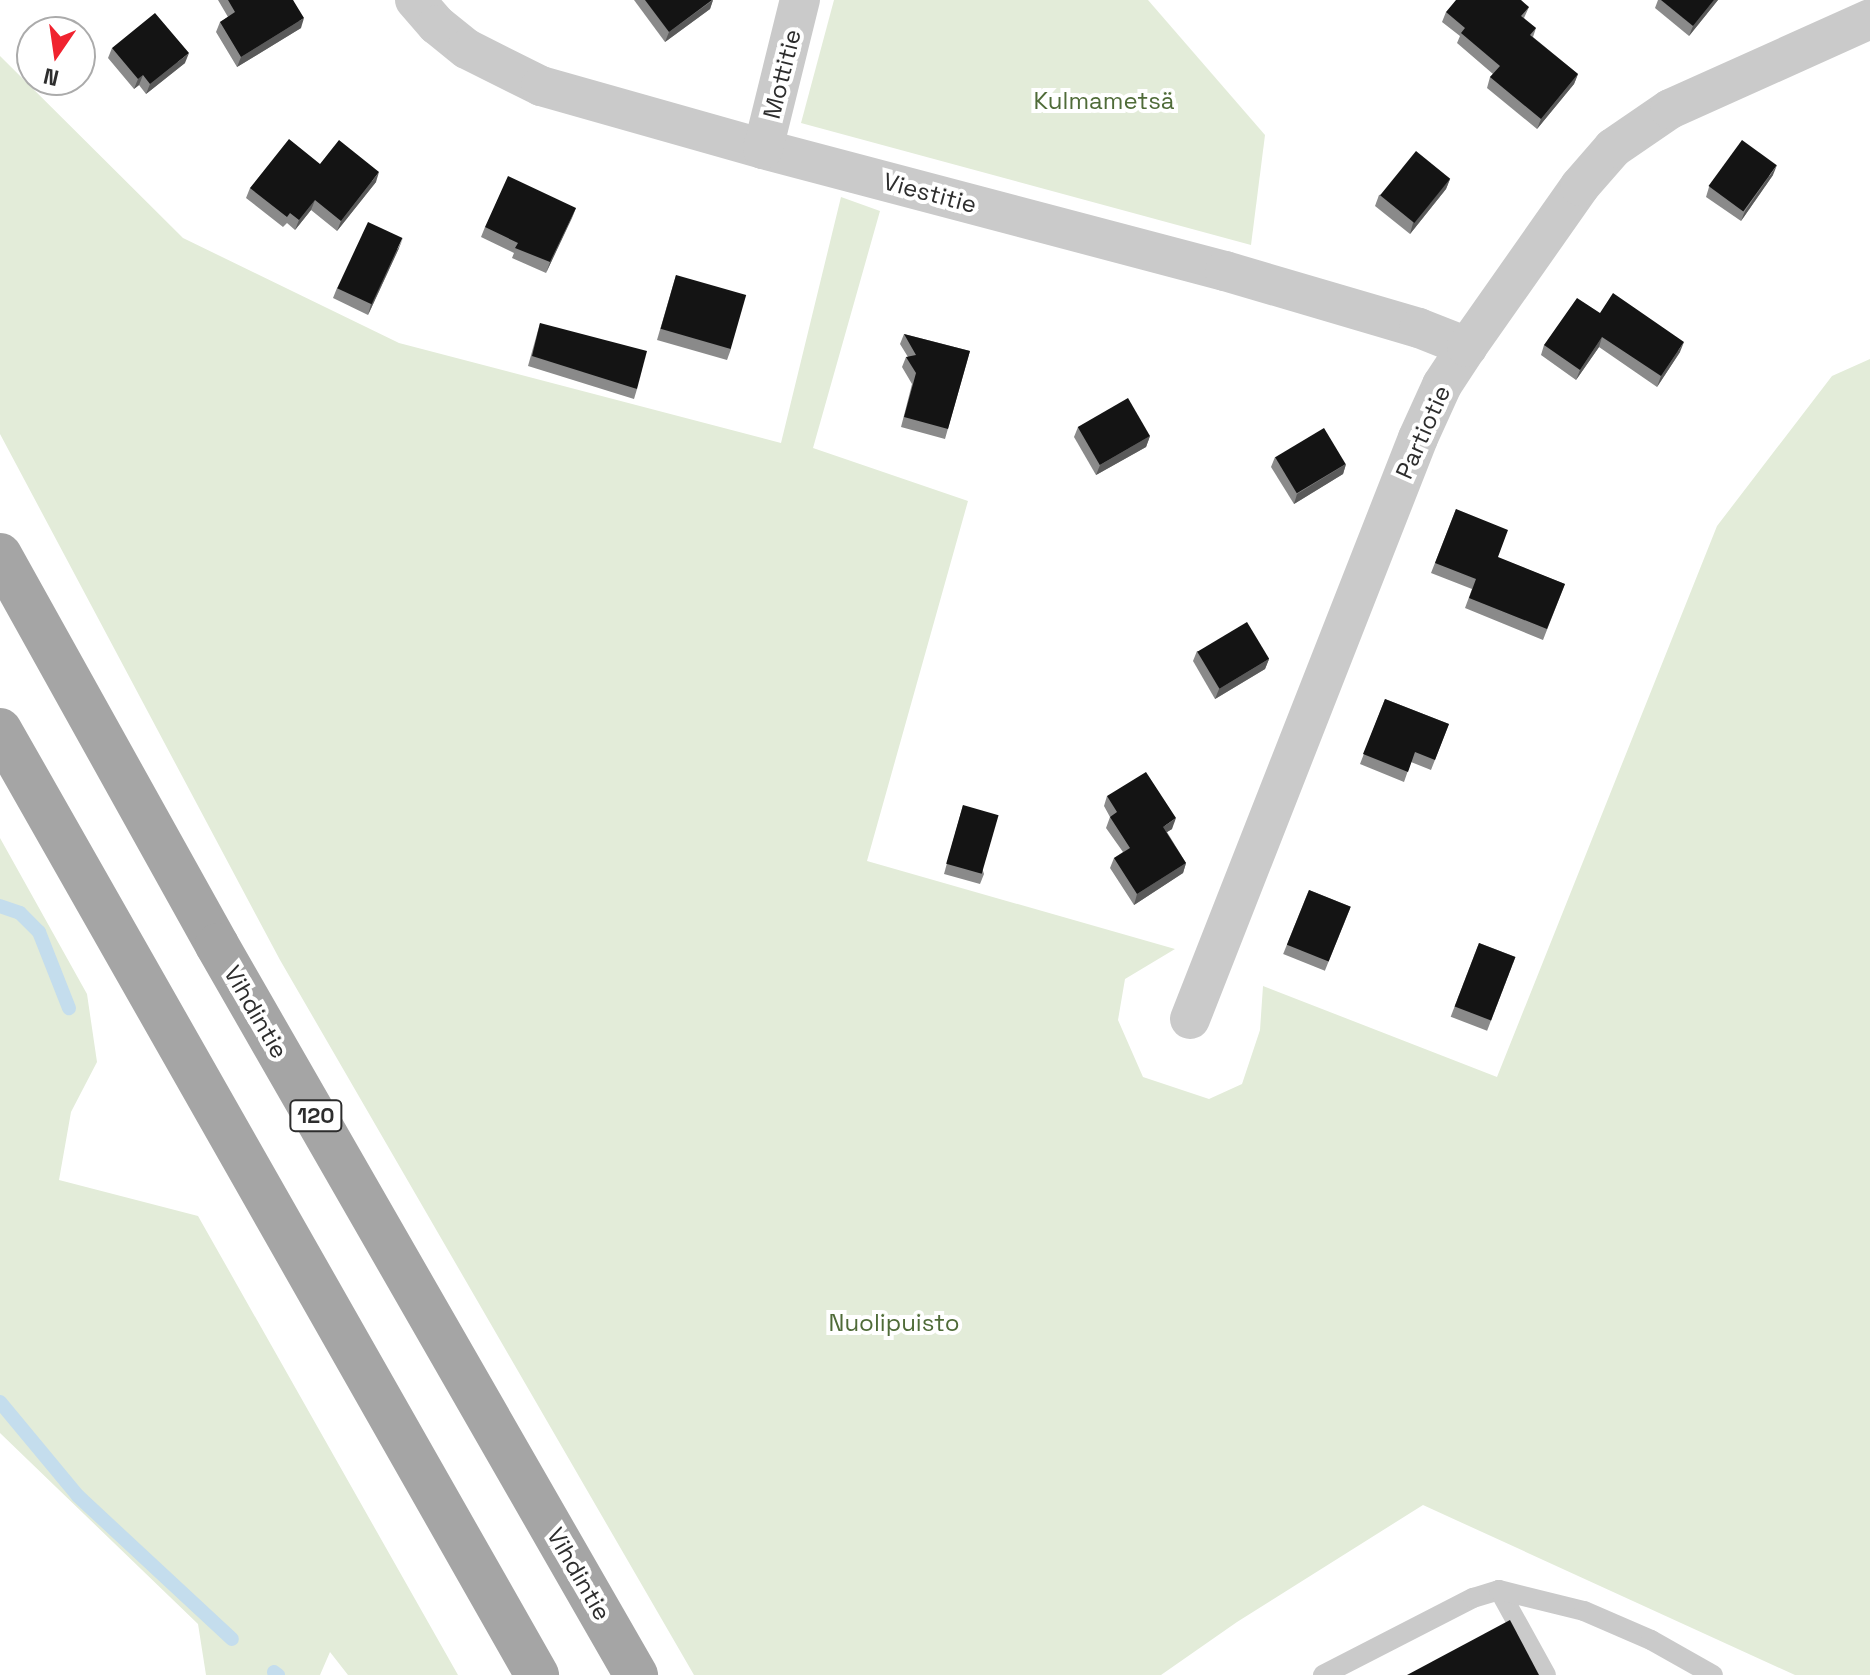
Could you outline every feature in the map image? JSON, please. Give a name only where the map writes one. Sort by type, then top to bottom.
[{"type":"main road","name":"Vihdintie","points":[[0,555],[217,945],[636,1675]]},
{"type":"main road","points":[[0,730],[537,1675]]},
{"type":"street","name":"Viestitie","points":[[415,0],[437,25],[467,49],[505,71],[541,86],[763,149],[1225,271],[1419,328],[1467,347]]},
{"type":"street","name":"Mottitie","points":[[763,149],[800,0]]},
{"type":"street","name":"Partiotie","points":[[1190,1019],[1418,438],[1442,385],[1467,347],[1580,186],[1613,148],[1670,109],[1870,19]]},
{"type":"lane","points":[[1323,1675],[1473,1598],[1499,1590],[1584,1611],[1651,1640],[1713,1675]]},
{"type":"lane","points":[[1499,1590],[1546,1675]]},
{"type":"green space","name":"Kulmametsä","points":[[834,0],[1148,0],[1265,135],[1251,245],[801,123]]},
{"type":"green space","name":"Nuolipuisto","points":[[0,56],[16,72],[16,96],[40,96],[183,238],[399,343],[781,443],[841,197],[880,211],[813,448],[968,501],[867,861],[1175,949],[1125,979],[1118,1020],[1143,1077],[1209,1099],[1242,1084],[1260,1030],[1263,986],[1497,1077],[1717,526],[1832,376],[1870,359],[1870,1675],[1795,1675],[1423,1505],[1237,1622],[1161,1675],[694,1675],[280,960],[0,434]]},
{"type":"green space","points":[[0,838],[87,994],[97,1062],[71,1112],[59,1180],[198,1216],[458,1675],[348,1675],[330,1652],[320,1675],[206,1675],[198,1624],[0,1433]]},
{"type":"building","points":[[228,0],[293,0],[304,18],[241,57],[220,22],[235,12]]},
{"type":"building","points":[[645,0],[712,0],[669,32]]},
{"type":"building","points":[[1456,0],[1521,0],[1529,7],[1521,16],[1536,28],[1530,35],[1578,74],[1541,119],[1490,77],[1500,66],[1461,33],[1465,28],[1446,12]]},
{"type":"building","points":[[1661,0],[1714,0],[1693,26]]},
{"type":"building","points":[[155,13],[189,53],[150,84],[143,75],[138,79],[112,48]]},
{"type":"building","points":[[289,139],[320,164],[339,140],[379,172],[341,221],[315,200],[299,220],[290,213],[287,217],[250,188]]},
{"type":"building","points":[[1742,140],[1777,165],[1743,211],[1708,186]]},
{"type":"building","points":[[1416,151],[1450,179],[1414,223],[1380,195]]},
{"type":"building","points":[[508,176],[576,208],[550,262],[515,248],[518,243],[485,227]]},
{"type":"building","points":[[368,222],[402,238],[372,304],[337,288]]},
{"type":"building","points":[[676,275],[746,295],[731,349],[661,329]]},
{"type":"building","points":[[1613,293],[1684,342],[1661,376],[1602,337],[1580,370],[1544,345],[1577,298],[1600,313]]},
{"type":"building","points":[[540,323],[647,351],[637,389],[532,356]]},
{"type":"building","points":[[904,334],[970,351],[948,429],[904,417],[916,373],[906,357],[916,355]]},
{"type":"building","points":[[1128,398],[1150,436],[1100,465],[1078,427]]},
{"type":"building","points":[[1324,428],[1346,464],[1297,493],[1275,457]]},
{"type":"building","points":[[1456,509],[1508,530],[1498,557],[1565,584],[1547,629],[1469,598],[1476,579],[1435,563]]},
{"type":"building","points":[[1247,622],[1269,659],[1219,689],[1197,652]]},
{"type":"building","points":[[1385,699],[1449,724],[1435,760],[1415,752],[1408,772],[1363,754]]},
{"type":"building","points":[[1146,772],[1176,818],[1163,827],[1186,863],[1137,894],[1114,858],[1130,848],[1110,817],[1117,812],[1107,796]]},
{"type":"building","points":[[963,805],[999,815],[982,874],[946,864]]},
{"type":"building","points":[[1309,890],[1351,907],[1329,962],[1287,945]]},
{"type":"building","points":[[1479,943],[1515,957],[1491,1020],[1455,1006]]},
{"type":"building","points":[[1510,1620],[1539,1675],[1407,1675]]},
{"type":"waterway","points":[[0,906],[20,913],[39,932],[69,1008]]},
{"type":"waterway","points":[[0,1402],[78,1496],[232,1639]]},
{"type":"waterway","points":[[274,1672],[278,1675]]}]
